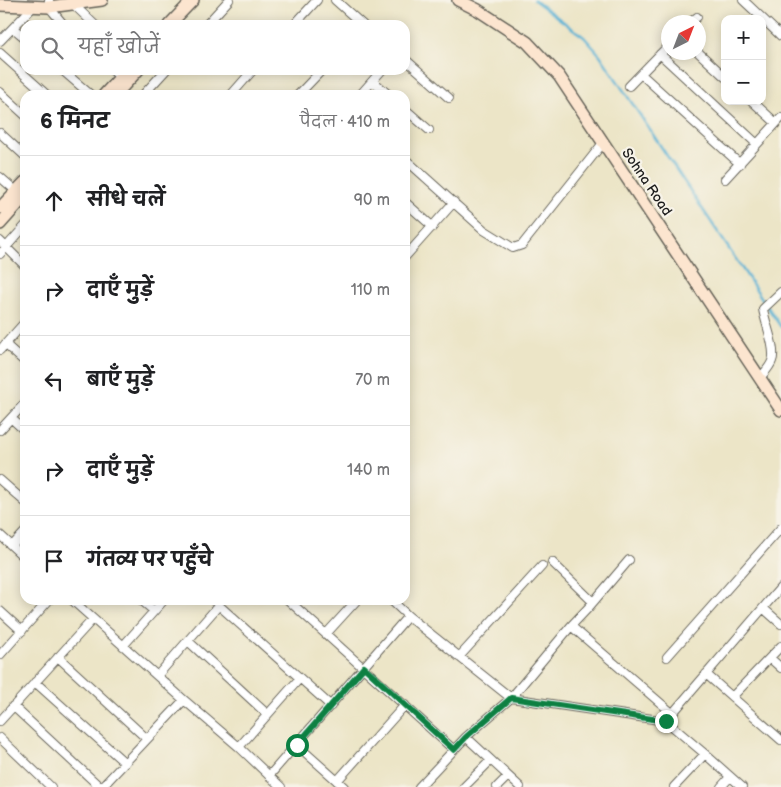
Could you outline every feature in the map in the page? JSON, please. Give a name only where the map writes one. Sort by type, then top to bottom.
[{"type":"main road","points":[[0,5],[33,7],[102,0]]},
{"type":"main road","points":[[175,20],[193,0]]},
{"type":"main road","points":[[182,20],[200,0]]},
{"type":"main road","name":"Sohna Road","points":[[458,0],[485,14],[527,42],[559,76],[781,410]]},
{"type":"main road","points":[[107,90],[118,75]]},
{"type":"main road","points":[[120,90],[134,75]]},
{"type":"main road","points":[[1,206],[20,193]]},
{"type":"main road","points":[[0,224],[20,193]]},
{"type":"street","points":[[211,20],[229,0]]},
{"type":"street","points":[[299,20],[317,0]]},
{"type":"street","points":[[335,0],[357,20]]},
{"type":"street","points":[[743,0],[781,36]]},
{"type":"street","points":[[49,4],[60,20]]},
{"type":"street","points":[[73,4],[90,20]]},
{"type":"street","points":[[21,20],[33,7]]},
{"type":"street","points":[[0,41],[20,21]]},
{"type":"street","points":[[13,28],[20,34]]},
{"type":"street","points":[[0,52],[20,70]]},
{"type":"street","points":[[629,86],[660,54],[757,144]]},
{"type":"street","points":[[706,59],[721,73]]},
{"type":"street","points":[[410,63],[449,98]]},
{"type":"street","points":[[641,74],[740,164]]},
{"type":"street","points":[[25,75],[42,90]]},
{"type":"street","points":[[68,75],[85,90]]},
{"type":"street","points":[[148,90],[161,75]]},
{"type":"street","points":[[235,90],[248,75]]},
{"type":"street","points":[[303,90],[317,75]]},
{"type":"street","points":[[365,90],[378,75]]},
{"type":"street","points":[[373,81],[383,90]]},
{"type":"street","points":[[0,92],[20,110]]},
{"type":"street","points":[[725,179],[778,120],[757,105]]},
{"type":"street","points":[[410,113],[429,130]]},
{"type":"street","points":[[0,133],[20,151]]},
{"type":"street","points":[[410,163],[484,230],[513,248],[522,245],[603,143]]},
{"type":"street","points":[[0,177],[20,193]]},
{"type":"street","points":[[410,251],[454,202]]},
{"type":"street","points":[[410,207],[432,227]]},
{"type":"street","points":[[0,254],[20,232]]},
{"type":"street","points":[[0,241],[20,261]]},
{"type":"street","points":[[760,378],[773,360],[772,342],[764,318],[764,310],[780,293]]},
{"type":"street","points":[[20,328],[3,347],[20,359]]},
{"type":"street","points":[[0,430],[20,408]]},
{"type":"street","points":[[11,418],[20,426]]},
{"type":"street","points":[[0,480],[20,498]]},
{"type":"street","points":[[667,657],[781,528]]},
{"type":"street","points":[[0,535],[20,553]]},
{"type":"street","points":[[12,546],[20,537]]},
{"type":"street","points":[[419,787],[466,737],[511,698],[629,560]]},
{"type":"street","points":[[552,562],[593,602]]},
{"type":"street","points":[[459,656],[542,566]]},
{"type":"street","points":[[666,721],[781,587]]},
{"type":"street","points":[[0,655],[45,605]]},
{"type":"street","points":[[78,605],[239,747],[281,787]]},
{"type":"street","points":[[147,605],[154,611]]},
{"type":"street","points":[[124,646],[159,605]]},
{"type":"street","points":[[157,676],[188,641],[215,605]]},
{"type":"street","points":[[218,605],[331,706]]},
{"type":"street","points":[[294,605],[454,750]]},
{"type":"street","points":[[326,634],[352,605]]},
{"type":"street","points":[[396,605],[511,698],[666,721],[742,787]]},
{"type":"street","points":[[763,608],[781,624]]},
{"type":"street","points":[[0,612],[22,631]]},
{"type":"street","points":[[269,776],[408,616]]},
{"type":"street","points":[[0,721],[93,619]]},
{"type":"street","points":[[571,626],[672,714]]},
{"type":"street","points":[[188,641],[267,714]]},
{"type":"street","points":[[732,697],[781,646]]},
{"type":"street","points":[[58,657],[147,739]]},
{"type":"street","points":[[770,658],[781,668]]},
{"type":"street","points":[[706,674],[781,740]]},
{"type":"street","points":[[239,747],[300,678]]},
{"type":"street","points":[[35,682],[124,763]]},
{"type":"street","points":[[13,706],[101,787],[184,700]]},
{"type":"street","points":[[337,781],[405,705]]},
{"type":"street","points":[[466,737],[520,787]]},
{"type":"street","points":[[0,738],[51,787]]},
{"type":"street","points":[[297,745],[344,787]]},
{"type":"street","points":[[674,787],[705,754]]},
{"type":"street","points":[[464,787],[491,760]]},
{"type":"street","points":[[496,787],[508,776]]},
{"type":"street","points":[[721,787],[730,777]]},
{"type":"waterway","points":[[534,0],[584,37],[600,55],[781,327]]},
{"type":"route","points":[[297,745],[364,667],[454,750],[466,737],[511,698],[666,721]]}]
